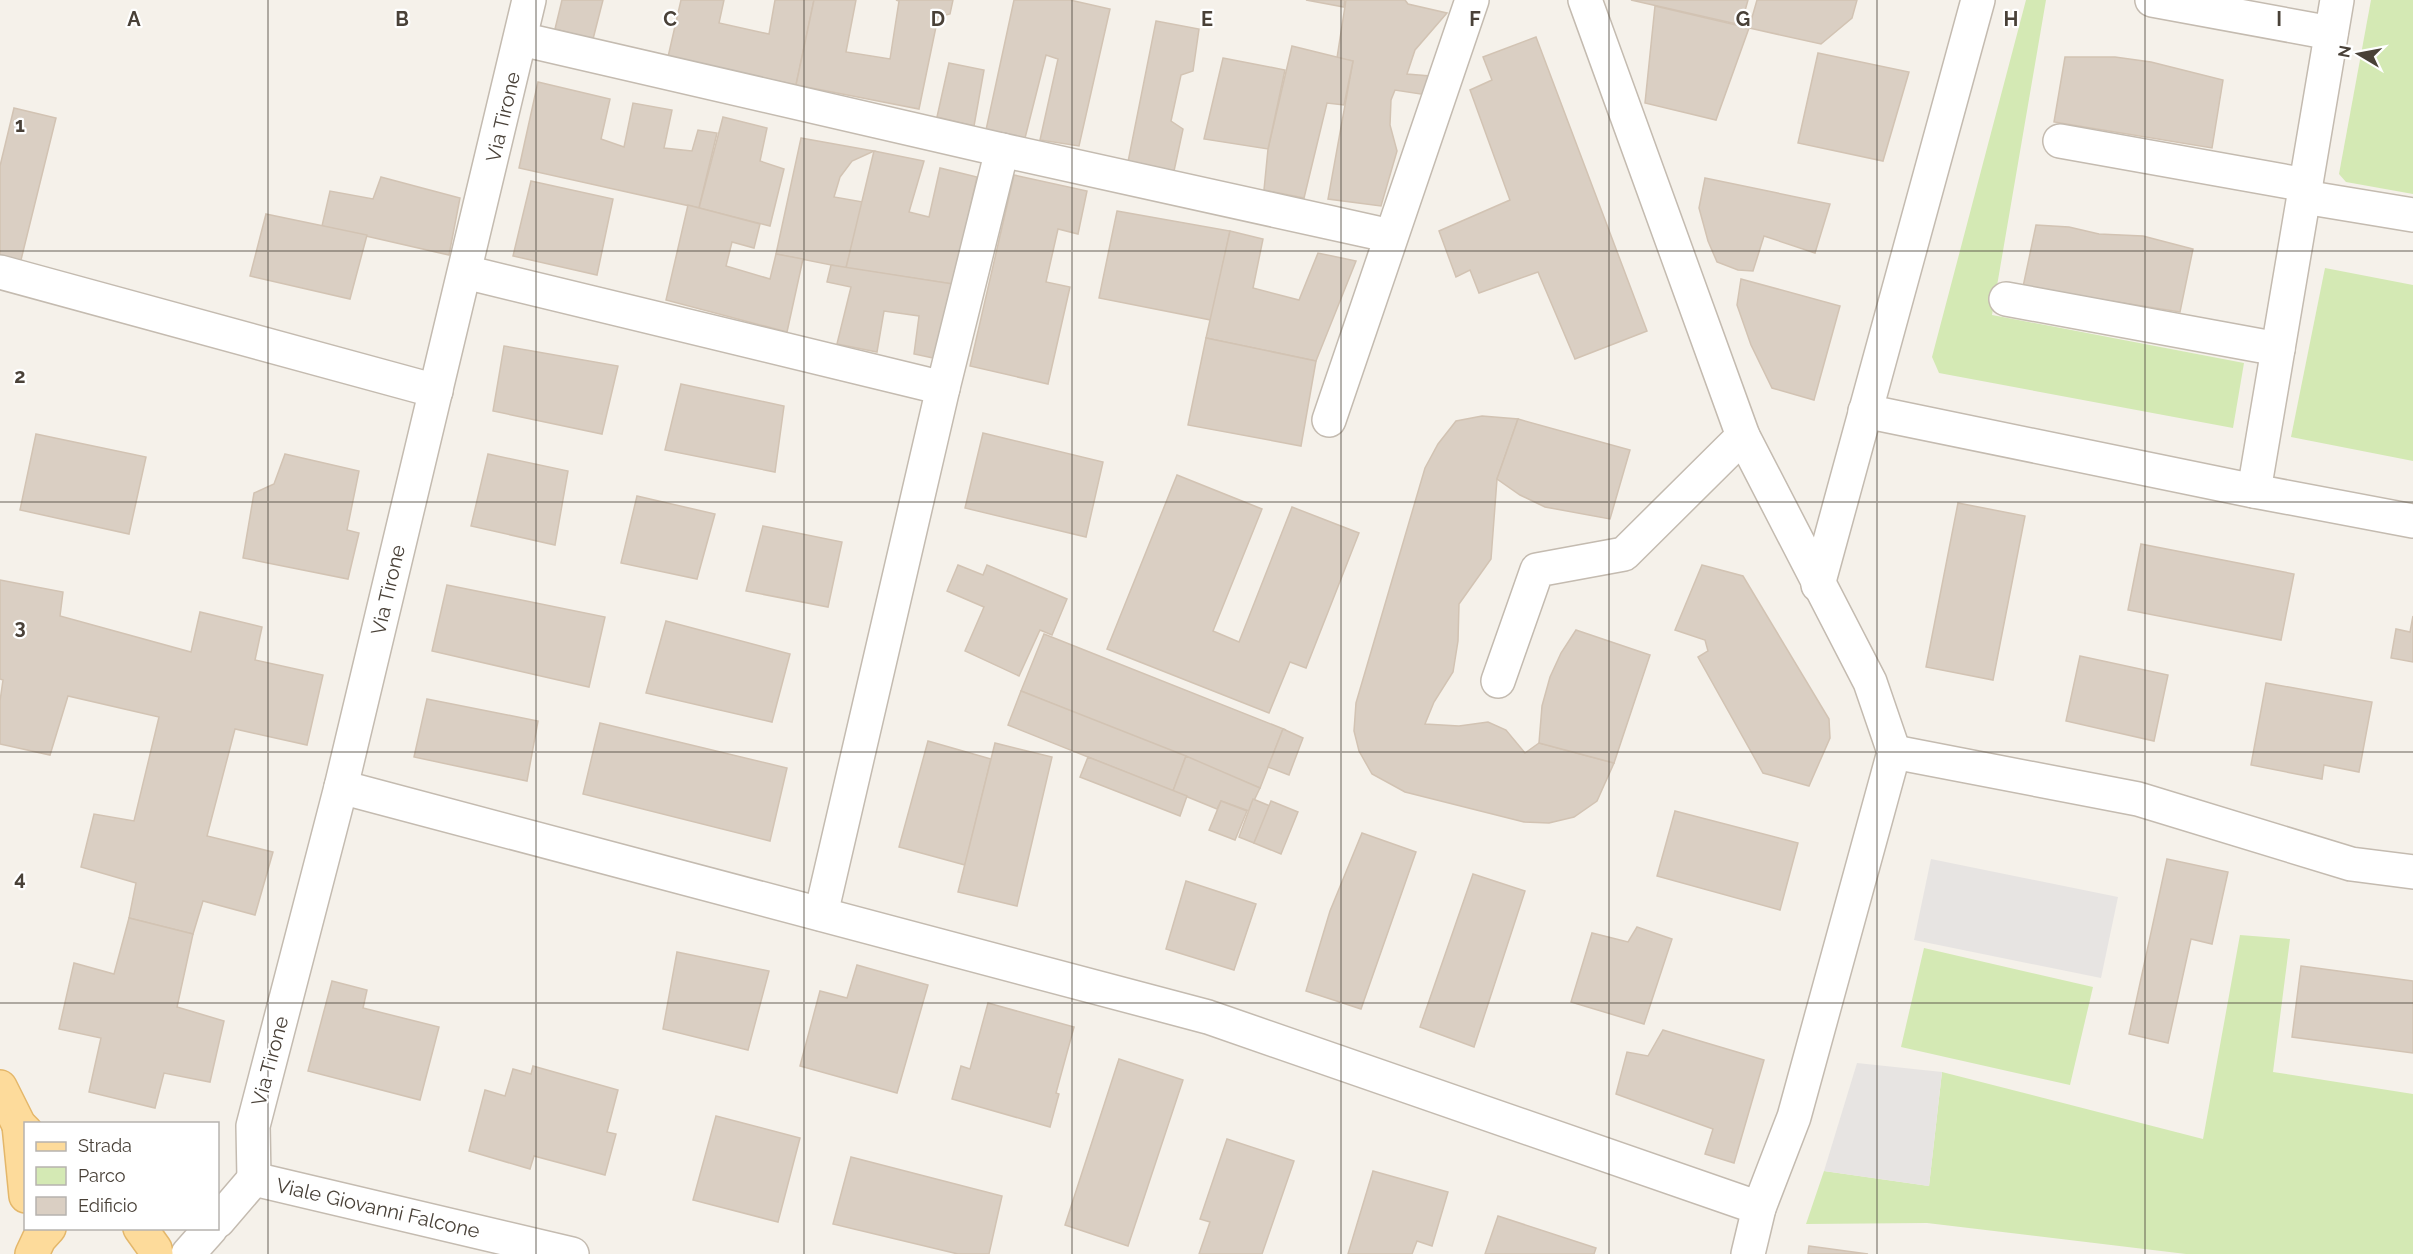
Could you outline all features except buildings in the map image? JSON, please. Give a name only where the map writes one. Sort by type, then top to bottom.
[{"type":"main road","points":[[0,1087],[22,1128],[24,1162]]},
{"type":"main road","points":[[28,1230],[31,1254]]},
{"type":"main road","points":[[31,1254],[46,1230]]},
{"type":"main road","points":[[142,1230],[155,1248],[156,1254]]},
{"type":"street","name":"Via Tirone","points":[[254,1179],[253,1125],[341,787],[530,0]]},
{"type":"street","points":[[1329,420],[1472,0]]},
{"type":"street","points":[[1585,0],[1743,436],[1870,682],[1894,752],[1794,1117],[1759,1208],[1748,1254]]},
{"type":"street","points":[[1818,585],[1978,0]]},
{"type":"street","points":[[2152,0],[2331,33]]},
{"type":"street","points":[[2254,491],[2337,0]]},
{"type":"street","points":[[521,39],[1002,150],[1391,236]]},
{"type":"street","points":[[2060,141],[2413,215]]},
{"type":"street","points":[[821,914],[943,388],[1002,150]]},
{"type":"street","points":[[0,272],[436,391]]},
{"type":"street","points":[[465,272],[943,388]]},
{"type":"street","points":[[2006,298],[2277,349]]},
{"type":"street","points":[[1865,411],[2254,491],[2413,521]]},
{"type":"street","points":[[1497,681],[1537,570],[1624,554],[1743,436]]},
{"type":"street","points":[[1894,752],[2138,799],[2351,864],[2413,872]]},
{"type":"street","points":[[341,787],[1208,1017],[1759,1208]]},
{"type":"street","points":[[219,1195],[254,1179]]},
{"type":"street","points":[[219,1220],[254,1179]]},
{"type":"street","name":"Viale Giovanni Falcone","points":[[254,1179],[572,1254]]},
{"type":"street","points":[[189,1254],[209,1230]]},
{"type":"green space","points":[[2026,0],[2046,0],[1992,315],[2244,363],[2233,428],[1939,373],[1932,357]]},
{"type":"green space","points":[[2371,0],[2413,0],[2413,194],[2346,182],[2339,174]]},
{"type":"green space","points":[[2325,268],[2413,285],[2413,461],[2291,437]]},
{"type":"green space","points":[[2240,935],[2290,939],[2273,1072],[2413,1094],[2413,1254],[2186,1254],[1927,1223],[1806,1224],[1824,1171],[1929,1186],[1942,1072],[2203,1139]]},
{"type":"green space","points":[[1924,948],[2093,987],[2070,1085],[1901,1047]]},
{"type":"shaded area","points":[[1931,859],[2118,897],[2101,978],[1914,940]]},
{"type":"shaded area","points":[[1857,1063],[1942,1072],[1929,1186],[1824,1171]]}]
